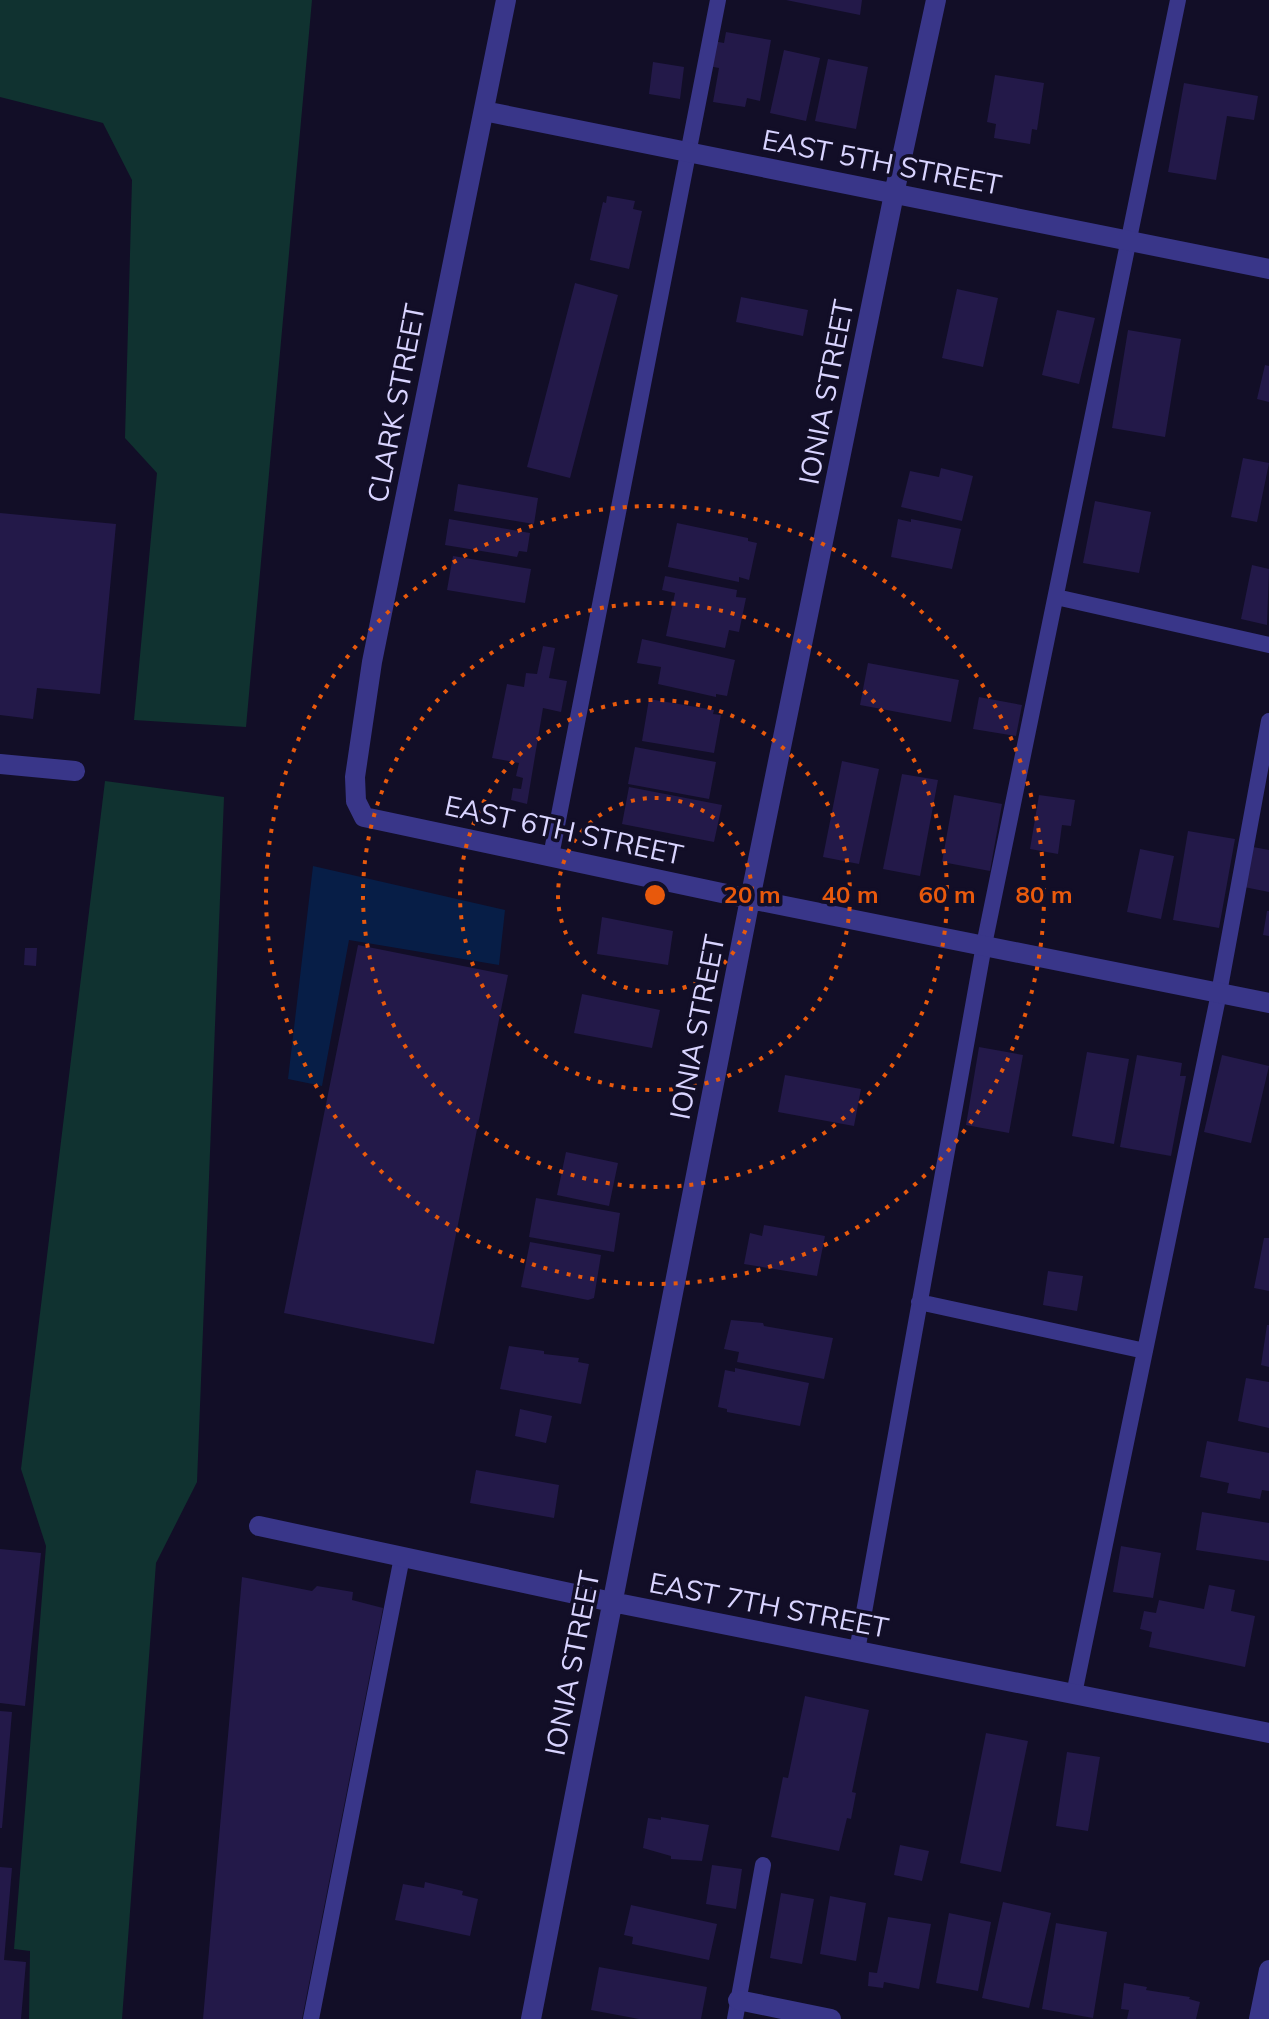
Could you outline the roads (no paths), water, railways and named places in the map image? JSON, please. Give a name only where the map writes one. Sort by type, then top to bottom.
[{"type":"street","name":"CLARK STREET","points":[[364,817],[356,801],[355,777],[372,662],[506,0]]},
{"type":"street","name":"IONIA STREET","points":[[531,2019],[750,899],[936,0]]},
{"type":"street","name":"EAST 5TH STREET","points":[[484,111],[1269,269]]},
{"type":"street","points":[[0,764],[75,771]]},
{"type":"street","name":"EAST 6TH STREET","points":[[364,817],[750,899],[1269,1003]]},
{"type":"street","name":"EAST 7TH STREET","points":[[259,1526],[612,1602],[1269,1733]]},
{"type":"street","points":[[1259,2019],[1269,1970]]},
{"type":"street","points":[[736,2010],[831,2019]]},
{"type":"lane","points":[[551,856],[718,0]]},
{"type":"lane","points":[[857,1651],[984,945],[1178,0]]},
{"type":"lane","points":[[1056,597],[1269,645]]},
{"type":"lane","points":[[1074,1694],[1219,993],[1269,721]]},
{"type":"lane","points":[[919,1302],[1145,1351]]},
{"type":"lane","points":[[311,2019],[402,1557]]},
{"type":"lane","points":[[736,2010],[763,1865]]},
{"type":"water","points":[[313,866],[505,910],[499,965],[349,940],[322,1086],[288,1079]]}]
